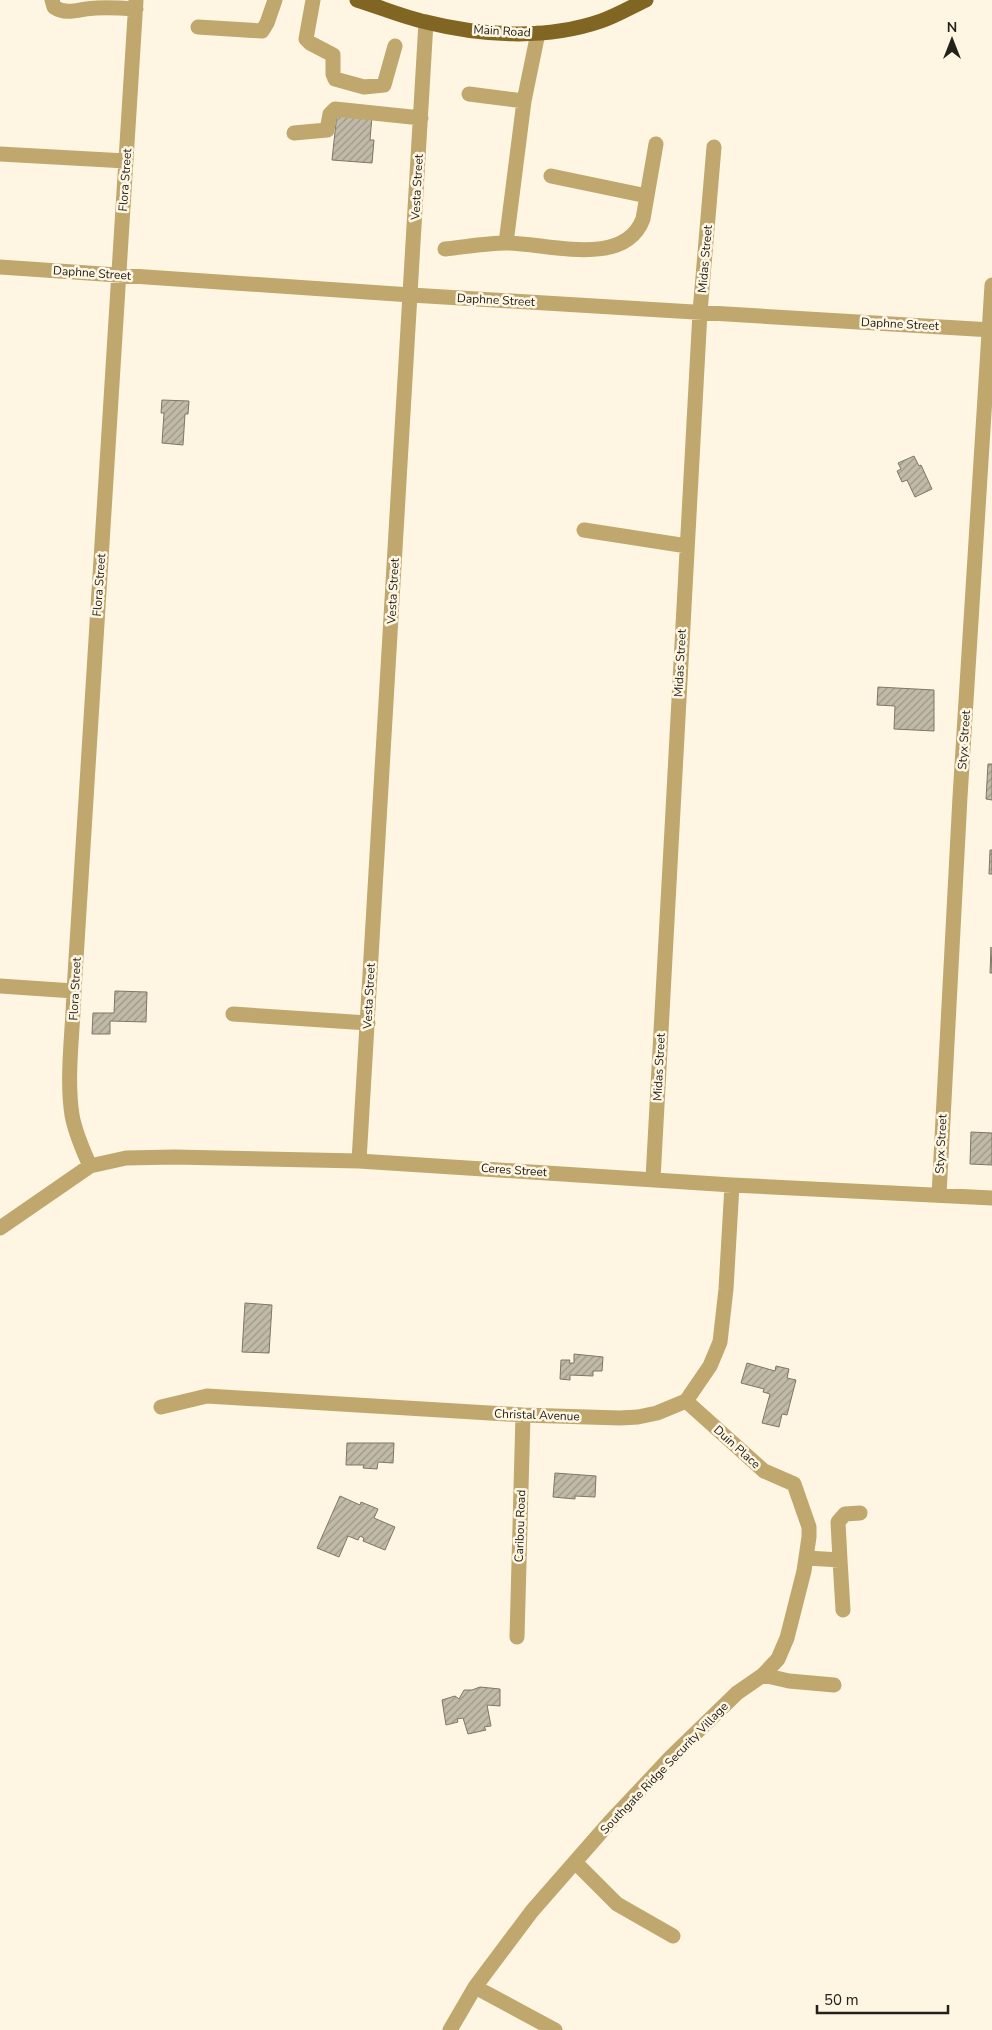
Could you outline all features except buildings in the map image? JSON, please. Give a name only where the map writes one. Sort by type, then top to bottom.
[{"type":"main road","name":"Main Road","points":[[357,0],[426,22],[495,32],[538,33],[574,28],[601,21],[646,0]]},
{"type":"street","points":[[52,0],[54,7],[57,9],[85,10],[94,4],[136,4]]},
{"type":"street","points":[[198,27],[262,31],[267,23],[275,0]]},
{"type":"street","points":[[313,0],[306,39],[333,56],[333,74],[335,79],[364,87],[384,85],[395,46]]},
{"type":"street","name":"Flora Street","points":[[90,1166],[79,1138],[70,1100],[74,991],[136,4]]},
{"type":"street","name":"Vesta Street","points":[[359,1160],[426,22]]},
{"type":"street","points":[[506,243],[524,101],[538,33]]},
{"type":"street","points":[[469,94],[524,101]]},
{"type":"street","points":[[294,133],[325,131],[328,128],[331,111],[335,109],[421,118]]},
{"type":"street","points":[[445,249],[506,243],[570,250],[594,250],[616,245],[632,238],[639,230],[643,219],[656,144]]},
{"type":"street","name":"Midas Street","points":[[653,1179],[700,312],[714,147]]},
{"type":"street","points":[[0,154],[126,161]]},
{"type":"street","points":[[551,176],[647,196]]},
{"type":"street","name":"Daphne Street","points":[[0,268],[991,330]]},
{"type":"street","name":"Styx Street","points":[[939,1195],[960,797],[991,330],[992,285]]},
{"type":"street","points":[[584,530],[687,546]]},
{"type":"street","points":[[0,986],[74,991]]},
{"type":"street","points":[[234,1014],[368,1023]]},
{"type":"street","name":"Ceres Street","points":[[90,1166],[118,1159],[174,1157],[359,1160],[732,1185],[992,1198]]},
{"type":"street","points":[[0,1228],[90,1166]]},
{"type":"street","points":[[686,1401],[710,1366],[720,1342],[726,1289],[732,1185]]},
{"type":"street","name":"Christal Avenue","points":[[161,1407],[207,1396],[523,1415],[620,1418],[657,1413],[686,1401]]},
{"type":"street","name":"Duin Place","points":[[686,1401],[764,1471],[794,1484]]},
{"type":"street","name":"Caribou Road","points":[[517,1637],[523,1415]]},
{"type":"street","name":"Southgate Ridge Security Village","points":[[450,2030],[475,1987],[532,1911],[575,1862],[670,1758],[737,1693],[763,1675],[778,1659],[787,1638],[807,1558],[809,1527],[794,1484]]},
{"type":"street","points":[[843,1610],[838,1522],[845,1514],[860,1513]]},
{"type":"street","points":[[807,1558],[840,1560]]},
{"type":"street","points":[[763,1675],[789,1681],[834,1685]]},
{"type":"street","points":[[575,1862],[617,1904],[673,1936]]},
{"type":"street","points":[[475,1987],[555,2030]]}]
